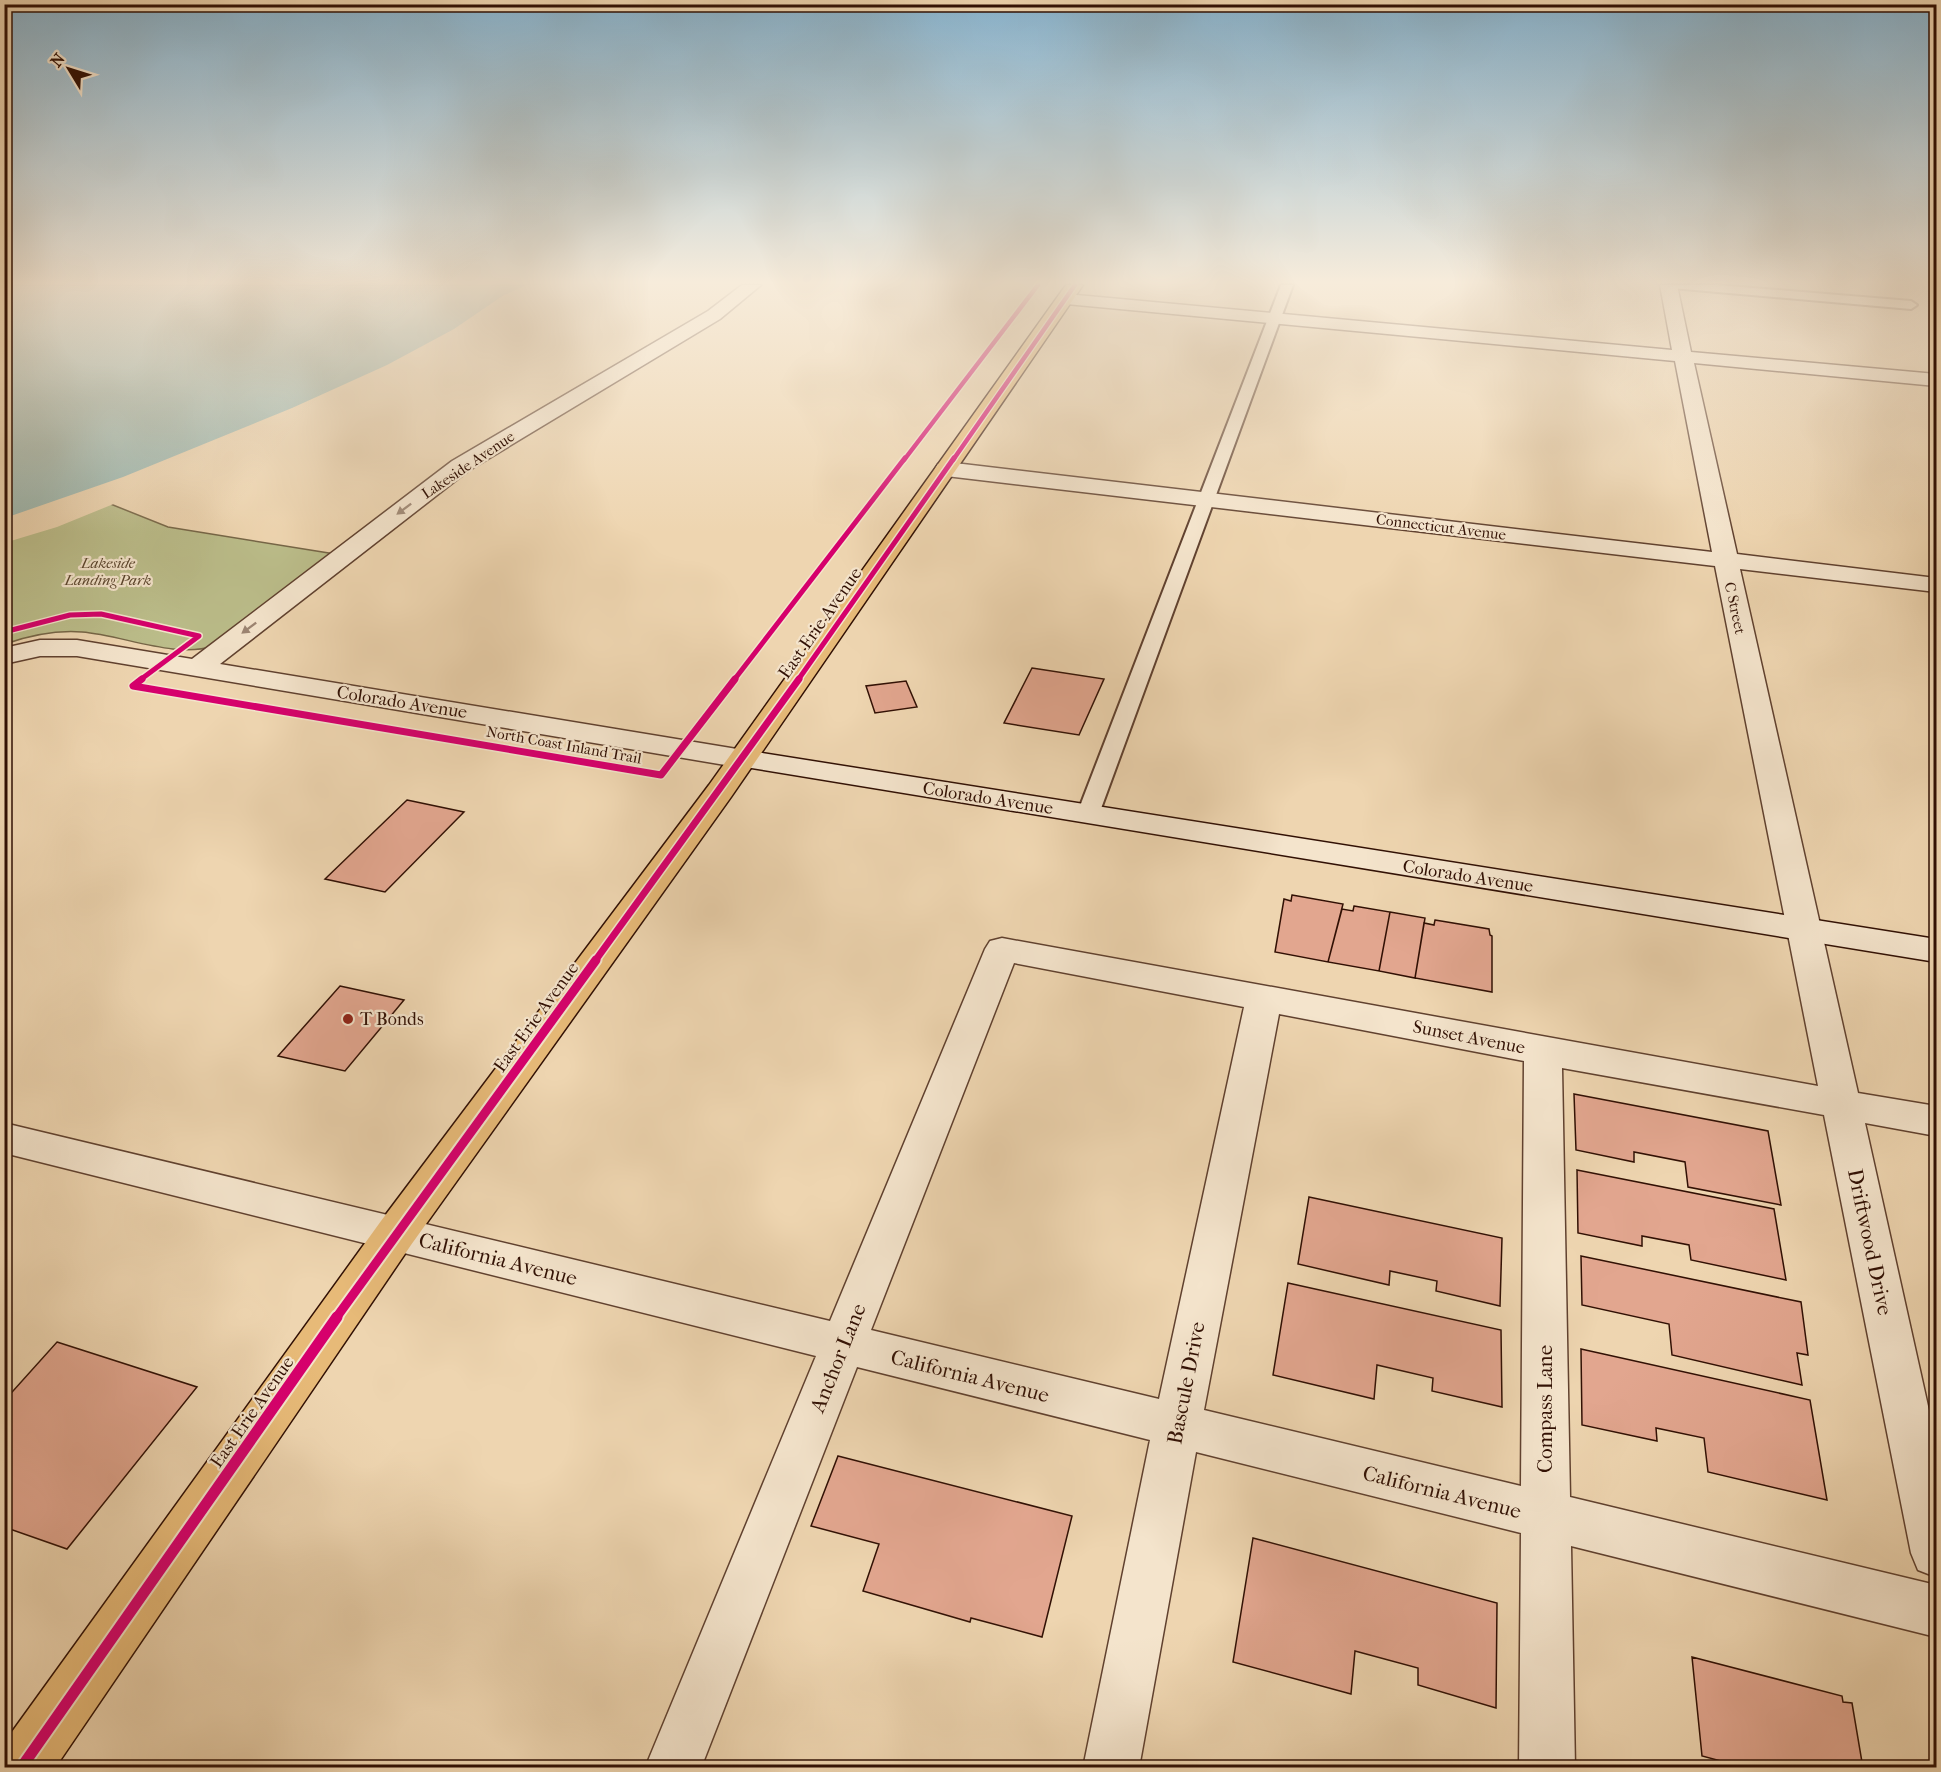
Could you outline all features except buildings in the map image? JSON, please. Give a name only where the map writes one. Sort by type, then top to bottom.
[{"type":"main road","name":"East Erie Avenue","points":[[21,1767],[396,1233],[743,759],[1017,368]]},
{"type":"street","name":"Lakeside Avenue","points":[[197,668],[460,466],[625,368]]},
{"type":"street","name":"C Street","points":[[1686,368],[1803,931]]},
{"type":"street","points":[[1801,368],[1936,380]]},
{"type":"street","name":"Connecticut Avenue","points":[[946,469],[1936,585]]},
{"type":"street","name":"Colorado Avenue","points":[[4,656],[40,648],[77,648],[743,759],[1936,951]]},
{"type":"street","name":"Driftwood Drive","points":[[1803,931],[1842,1104],[1936,1553]]},
{"type":"street","name":"Sunset Avenue","points":[[1002,949],[1543,1051],[1936,1121]]},
{"type":"street","name":"Anchor Lane","points":[[673,1767],[1002,949]]},
{"type":"street","name":"Bascule Drive","points":[[1111,1767],[1176,1426],[1264,999]]},
{"type":"street","name":"Compass Lane","points":[[1543,1051],[1547,1767]]},
{"type":"street","name":"California Avenue","points":[[4,1138],[1936,1611]]},
{"type":"lane","points":[[1088,814],[1257,368]]},
{"type":"green space","name":"Lakeside Landing Park","points":[[108,503],[168,527],[335,554],[213,646],[183,650],[82,632],[43,634],[5,644],[5,540]]},
{"type":"water","points":[[5,368],[385,368],[5,540]]},
{"type":"pier","points":[[381,368],[402,368],[314,408],[313,414],[202,468],[57,527],[4,543],[5,518],[123,477],[292,408]]},
{"type":"cycle path","name":"North Coast Inland Trail","points":[[4,632],[70,615],[101,614],[199,636],[133,686],[661,775],[974,368]]},
{"type":"cycle path","points":[[21,1768],[396,1233],[720,791],[1017,368]]},
{"type":"place","name":"T Bonds","points":[[348,1019]]}]
